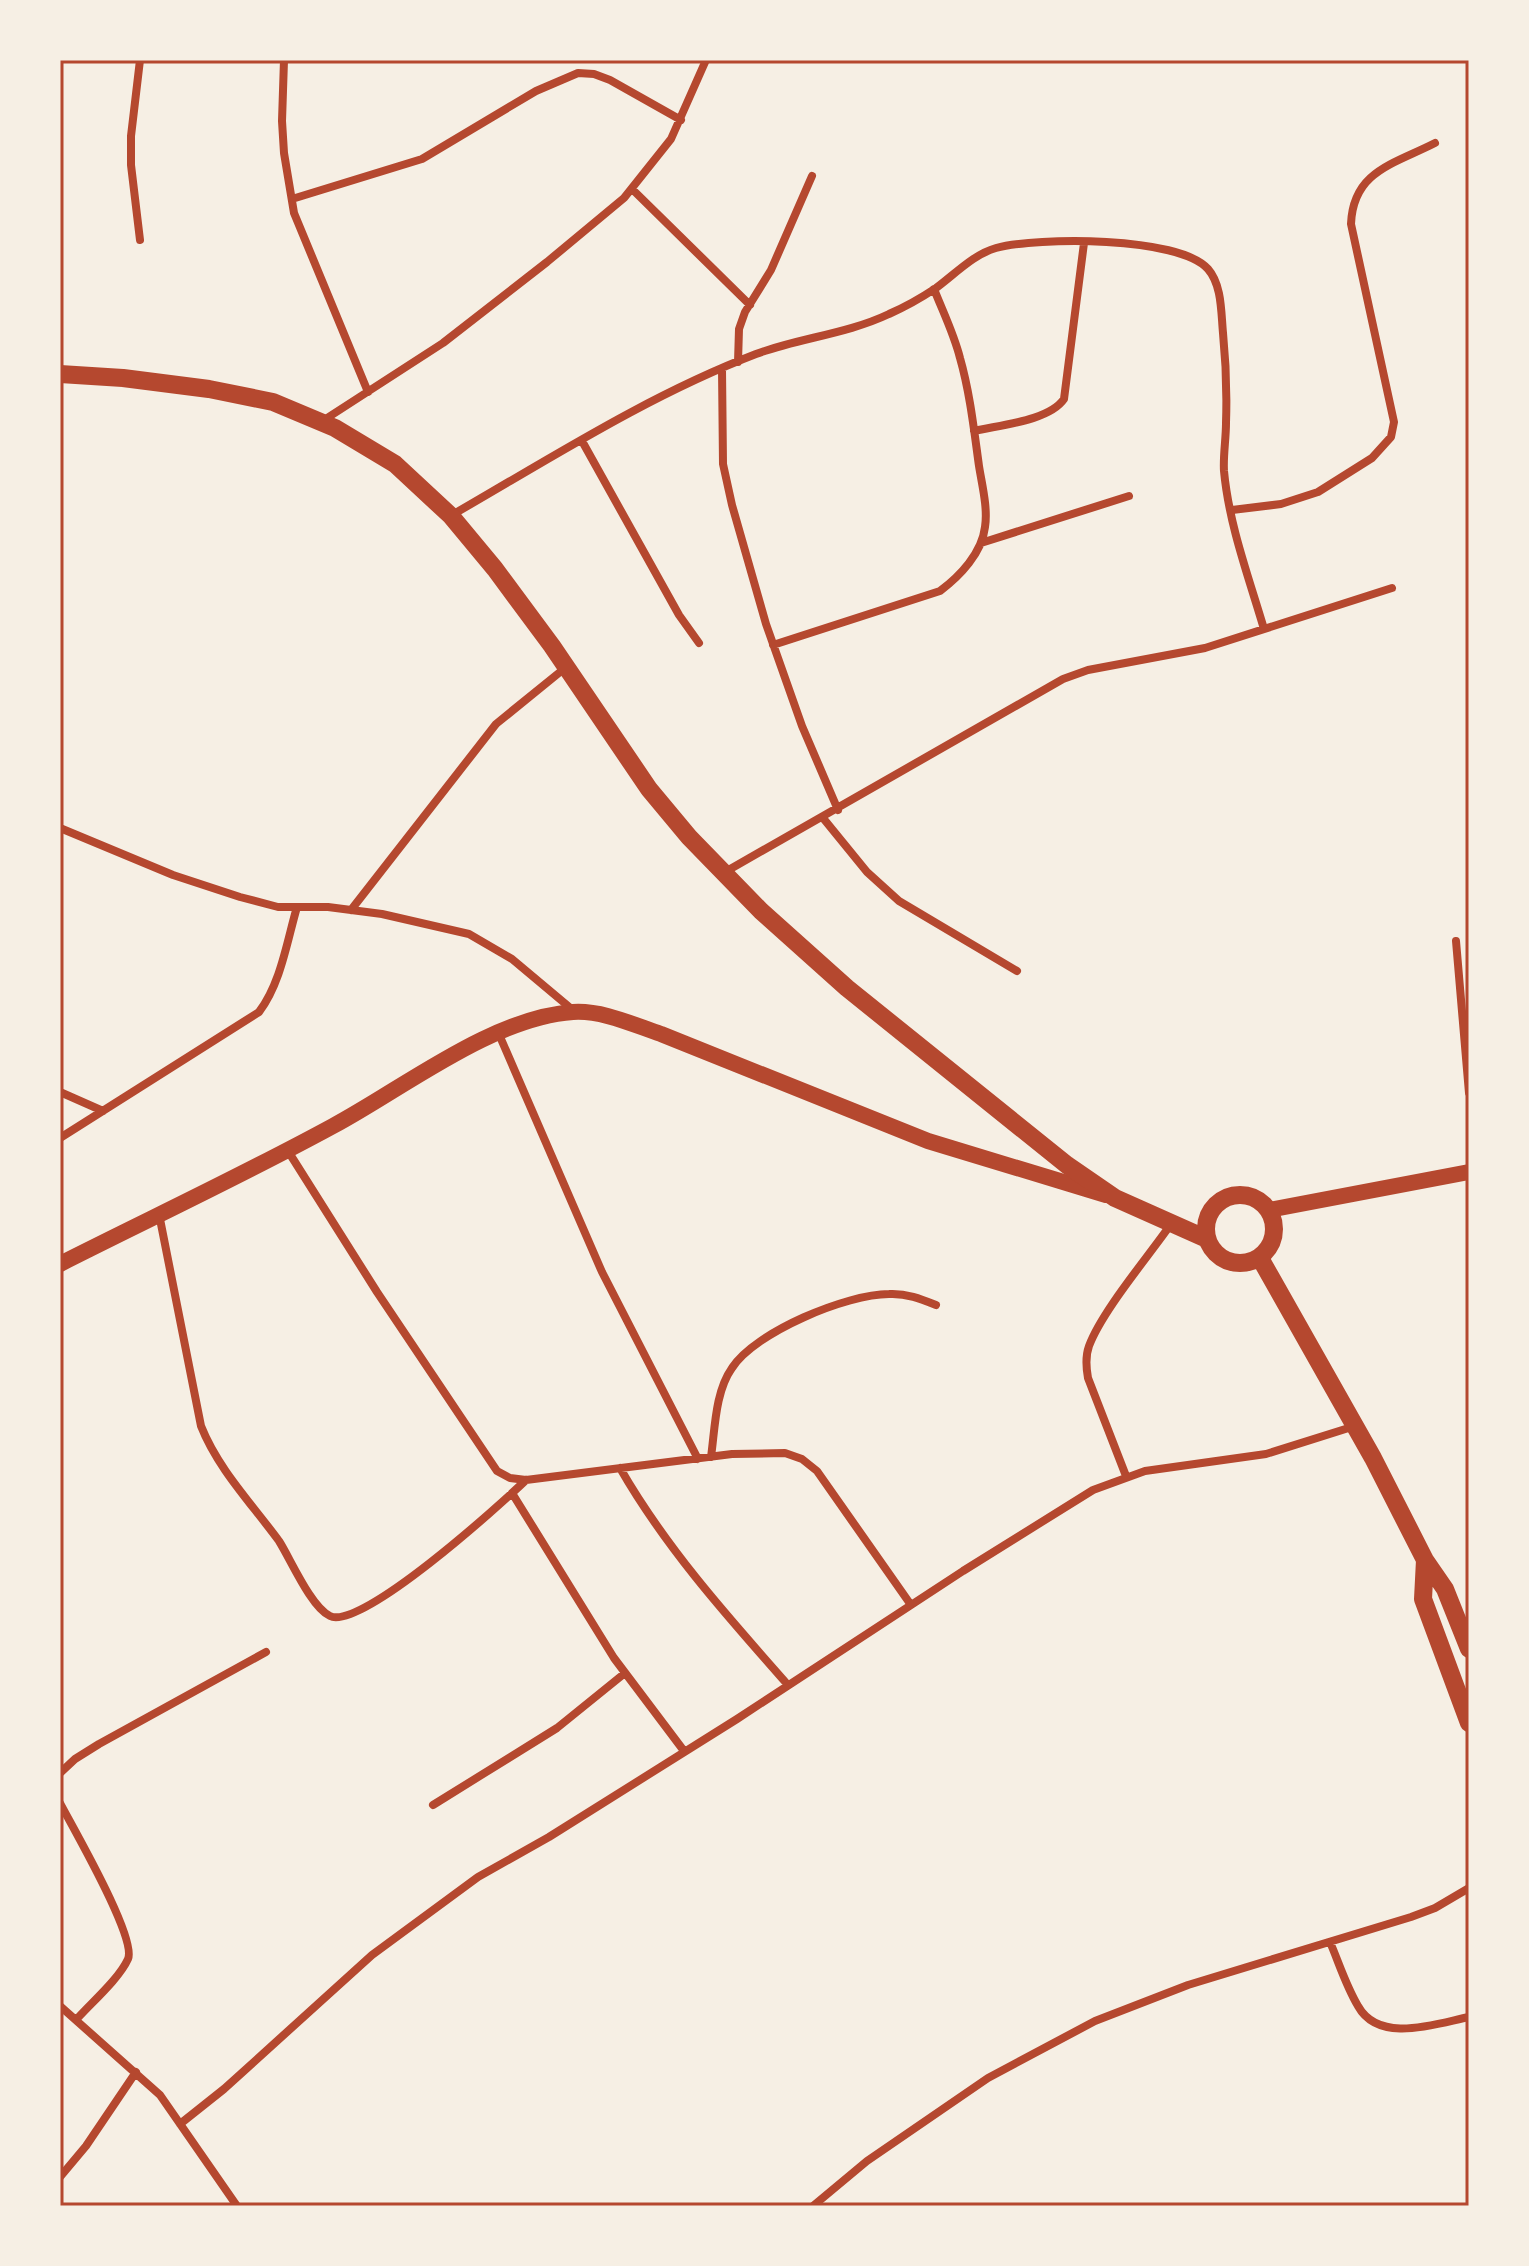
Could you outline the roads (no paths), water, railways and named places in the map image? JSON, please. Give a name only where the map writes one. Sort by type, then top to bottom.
[{"type":"highway","points":[[60,374],[209,389],[273,402],[321,422],[395,464],[451,516],[495,569],[649,789],[723,873],[788,936],[1033,1140],[1115,1198],[1207,1239]]},
{"type":"highway","points":[[1238,1194],[1261,1201],[1274,1223],[1274,1236],[1269,1248],[1260,1258],[1250,1262],[1228,1262],[1211,1249],[1207,1239],[1205,1227],[1208,1215],[1215,1205],[1238,1194]]},
{"type":"highway","points":[[1260,1258],[1356,1426],[1425,1560],[1445,1589],[1469,1649]]},
{"type":"highway","points":[[1425,1560],[1423,1599],[1469,1723]]},
{"type":"main road","points":[[60,1264],[334,1126],[498,1032],[531,1020],[575,1012],[616,1019],[661,1034],[928,1141],[1115,1198]]},
{"type":"main road","points":[[1269,1210],[1469,1172]]},
{"type":"street","points":[[140,60],[131,136],[131,165],[140,240]]},
{"type":"street","points":[[284,60],[282,121],[292,199],[303,239],[368,392]]},
{"type":"street","points":[[321,422],[466,325],[547,262],[632,189],[671,139],[702,61]]},
{"type":"street","points":[[292,199],[422,159],[536,91],[578,73],[594,74],[610,80],[681,120]]},
{"type":"street","points":[[1232,510],[1281,504],[1318,492],[1372,458],[1391,437],[1394,422],[1351,224],[1351,207],[1357,191],[1366,180],[1435,143]]},
{"type":"street","points":[[738,362],[739,329],[771,270],[812,176]]},
{"type":"street","points":[[632,189],[750,305]]},
{"type":"street","points":[[451,516],[629,414],[722,369],[758,353],[885,316],[934,289],[981,254],[997,248],[1047,242],[1132,243],[1166,250],[1198,262],[1207,268],[1215,281],[1227,394],[1224,470],[1239,547],[1264,629]]},
{"type":"street","points":[[974,431],[1044,415],[1058,408],[1064,399],[1084,243]]},
{"type":"street","points":[[773,645],[940,591],[963,569],[981,543],[985,527],[974,431],[960,355],[934,289]]},
{"type":"street","points":[[722,369],[723,464],[732,505],[773,645],[802,726],[838,810]]},
{"type":"street","points":[[582,441],[679,615],[699,643]]},
{"type":"street","points":[[981,543],[1129,496]]},
{"type":"street","points":[[723,873],[1063,679],[1088,670],[1205,648],[1392,588]]},
{"type":"street","points":[[351,910],[496,724],[566,667]]},
{"type":"street","points":[[823,818],[867,872],[899,901],[1017,971]]},
{"type":"street","points":[[60,828],[206,887],[278,907],[382,914],[469,934],[512,959],[575,1012]]},
{"type":"street","points":[[60,1138],[259,1012],[274,983],[297,907]]},
{"type":"street","points":[[1456,941],[1469,1093]]},
{"type":"street","points":[[498,1032],[602,1272],[698,1459]]},
{"type":"street","points":[[60,1092],[103,1111]]},
{"type":"street","points":[[287,1150],[497,1471],[510,1478],[526,1480],[711,1457],[785,1453],[802,1459],[817,1471],[911,1605]]},
{"type":"street","points":[[159,1214],[201,1426],[209,1447],[280,1543],[320,1607],[331,1616],[342,1618],[364,1609],[453,1545],[526,1480]]},
{"type":"street","points":[[1126,1476],[1085,1363],[1089,1346],[1099,1327],[1172,1224]]},
{"type":"street","points":[[711,1457],[724,1381],[743,1354],[804,1316],[876,1294],[909,1295],[936,1305]]},
{"type":"street","points":[[180,2124],[224,2089],[372,1955],[478,1877],[549,1837],[1093,1490],[1145,1471],[1266,1454],[1356,1426]]},
{"type":"street","points":[[620,1468],[646,1513],[669,1544],[788,1685]]},
{"type":"street","points":[[512,1493],[625,1673],[684,1751]]},
{"type":"street","points":[[60,1773],[99,1744],[266,1652]]},
{"type":"street","points":[[433,1805],[557,1728],[625,1673]]},
{"type":"street","points":[[60,1803],[121,1921],[130,1957],[76,2020]]},
{"type":"street","points":[[813,2206],[867,2161],[988,2078],[1095,2021],[1188,1985],[1411,1917],[1435,1908],[1469,1888]]},
{"type":"street","points":[[1330,1942],[1358,2008],[1377,2026],[1407,2028],[1469,2017]]},
{"type":"street","points":[[60,2006],[160,2095],[237,2206]]},
{"type":"street","points":[[60,2177],[86,2146],[136,2072]]}]
